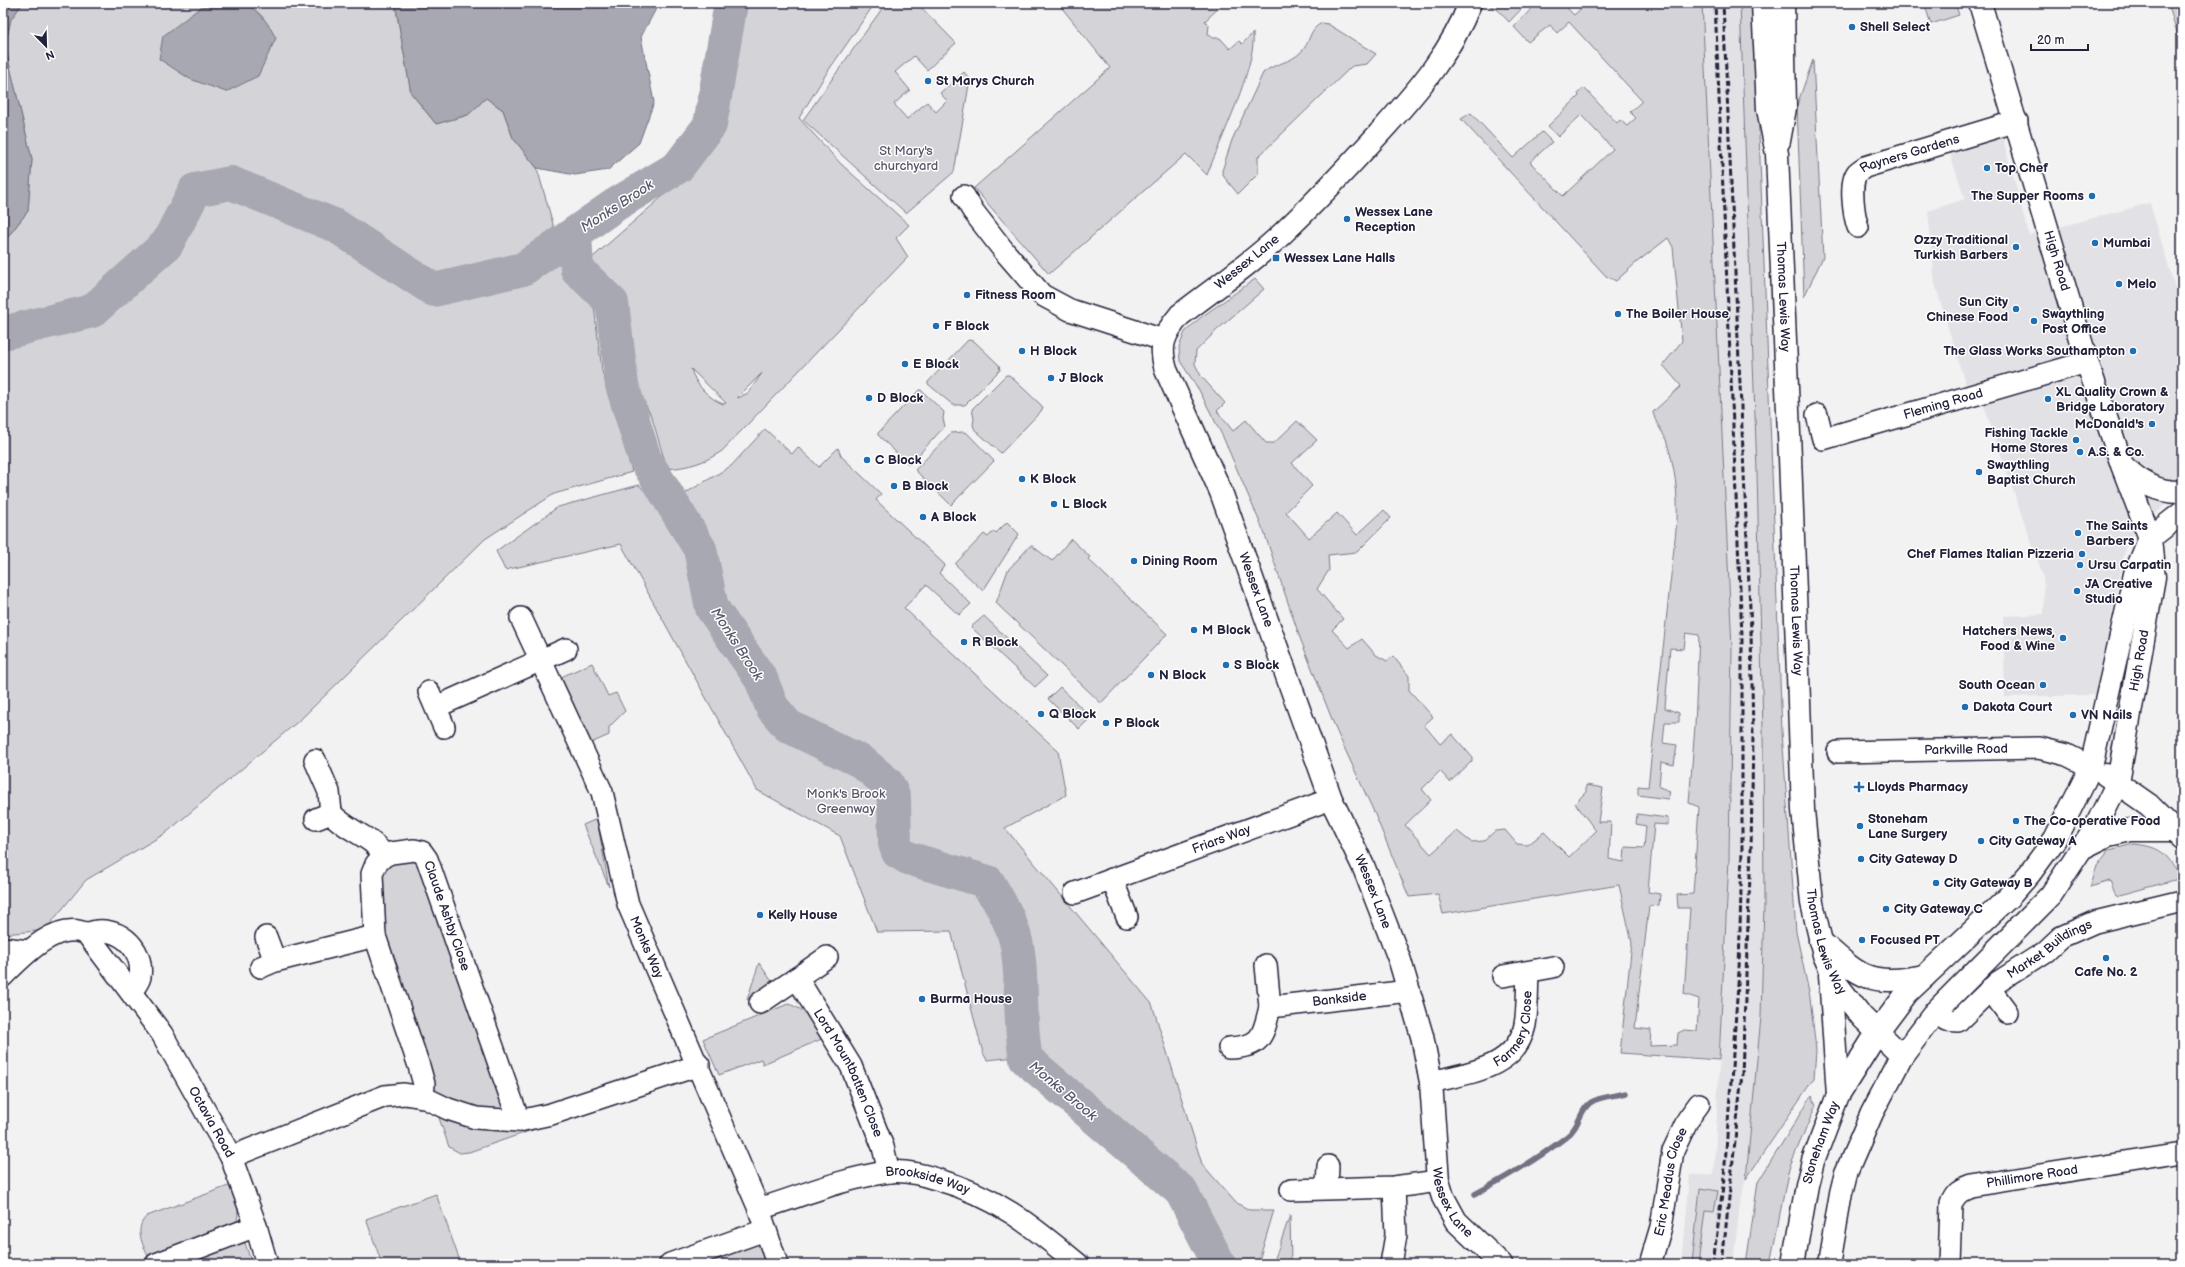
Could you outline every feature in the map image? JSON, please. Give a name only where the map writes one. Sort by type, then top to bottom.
[{"type":"main road","name":"Wessex Lane","points":[[1470,3],[1454,40],[1440,60],[1344,172],[1273,242],[1180,315],[1170,327],[1163,340],[1162,355],[1166,370],[1221,492],[1331,799],[1364,868],[1390,934],[1422,1036],[1431,1082],[1438,1181],[1443,1197],[1456,1221],[1501,1264]]},
{"type":"main road","name":"Thomas Lewis Way","points":[[1763,3],[1768,109],[1777,154],[1803,810],[1812,903],[1819,940],[1830,969],[1851,1005],[1902,1056]]},
{"type":"main road","name":"Thomas Lewis Way","points":[[1777,154],[1785,108],[1783,3]]},
{"type":"main road","name":"High Road","points":[[1902,1056],[1936,1011],[2051,895],[2082,848],[2118,782],[2154,577],[2150,538],[2122,465],[2087,362],[2017,121],[1980,3]]},
{"type":"main road","points":[[2122,465],[2144,484],[2156,489],[2182,492]]},
{"type":"main road","points":[[2150,538],[2182,513]]},
{"type":"main road","name":"High Road","points":[[1925,976],[1991,916],[2030,874],[2056,839],[2091,766],[2132,580],[2150,538]]},
{"type":"main road","points":[[2091,766],[2118,782],[2149,805],[2178,834]]},
{"type":"main road","points":[[2082,848],[2108,835],[2131,830],[2178,834]]},
{"type":"main road","points":[[1819,940],[1854,971],[1864,976],[1890,980],[1925,976]]},
{"type":"main road","points":[[1830,969],[1838,1095]]},
{"type":"main road","name":"Stoneham Way","points":[[1793,1264],[1807,1185],[1813,1161],[1838,1095],[1877,1032],[1908,993],[1925,976]]},
{"type":"main road","points":[[1829,1264],[1841,1193],[1846,1173],[1872,1114],[1902,1056]]},
{"type":"street","name":"Rayners Gardens","points":[[1858,227],[1854,216],[1854,180],[1857,172],[1865,168],[2017,121]]},
{"type":"street","points":[[964,196],[972,211],[1004,252],[1042,295],[1070,310],[1163,340]]},
{"type":"street","name":"Fleming Road","points":[[1817,415],[1823,439],[2087,362]]},
{"type":"street","name":"Monks Way","points":[[521,618],[602,792],[628,904],[699,1065],[758,1209],[777,1264]]},
{"type":"street","points":[[444,727],[432,700],[541,661],[566,649]]},
{"type":"street","name":"Parkville Road","points":[[1838,752],[2039,748],[2067,755],[2091,766]]},
{"type":"street","points":[[316,760],[329,792],[324,816],[338,822],[379,847],[384,856],[376,864],[372,874],[375,936],[419,1066],[424,1084],[423,1097]]},
{"type":"street","name":"Friars Way","points":[[1075,893],[1331,799]]},
{"type":"street","name":"Claude Ashby Close","points":[[384,856],[391,853],[414,850],[422,852],[427,859],[519,1120]]},
{"type":"street","points":[[1112,879],[1127,917]]},
{"type":"street","name":"Market Buildings","points":[[1936,1011],[1946,1020],[1958,1021],[1998,982],[2046,952],[2061,936],[2095,922],[2182,901]]},
{"type":"street","points":[[3,976],[29,951],[50,937],[72,930],[86,934],[97,930],[109,930],[124,938],[134,948],[140,962],[140,978],[131,992]]},
{"type":"street","name":"Octavia Road","points":[[86,934],[162,1034],[231,1157],[256,1226],[267,1264]]},
{"type":"street","points":[[266,937],[268,964],[375,936]]},
{"type":"street","points":[[3,948],[29,951]]},
{"type":"street","points":[[760,1003],[827,957]]},
{"type":"street","points":[[1229,1048],[1245,1047],[1256,1043],[1264,1033],[1270,1007],[1266,965]]},
{"type":"street","name":"Farmery Close","points":[[1504,976],[1553,967]]},
{"type":"street","name":"Farmery Close","points":[[1431,1082],[1477,1071],[1493,1065],[1507,1056],[1519,1041],[1525,1025],[1528,972]]},
{"type":"street","name":"Lord Mountbatten Close","points":[[797,978],[852,1066],[883,1147],[889,1172]]},
{"type":"street","points":[[1990,989],[2007,1012]]},
{"type":"street","name":"Bankside","points":[[1270,1007],[1409,991]]},
{"type":"street","points":[[231,1157],[385,1096],[404,1094],[423,1097],[448,1109],[476,1118],[498,1121],[519,1120],[551,1114],[699,1065]]},
{"type":"street","name":"Eric Meadus Close","points":[[1650,1264],[1661,1227],[1673,1151],[1688,1119],[1699,1104]]},
{"type":"street","name":"Phillimore Road","points":[[1949,1264],[1950,1204],[1954,1195],[1961,1190],[1971,1186],[2182,1153]]},
{"type":"street","points":[[1327,1188],[1328,1166]]},
{"type":"street","name":"Brookside Way","points":[[758,1209],[854,1180],[889,1172],[918,1174],[986,1196],[1026,1221],[1078,1264]]},
{"type":"street","points":[[1292,1190],[1394,1187],[1438,1181]]},
{"type":"street","points":[[1391,1264],[1396,1235],[1394,1187]]},
{"type":"street","points":[[156,1264],[256,1226]]},
{"type":"street","points":[[670,1264],[765,1230]]},
{"type":"shaded area","points":[[3,3],[23,3],[11,19],[5,46],[32,159],[28,211],[3,243]]},
{"type":"shaded area","points":[[226,3],[245,5],[252,8],[267,23],[276,38],[258,76],[226,92],[190,79],[159,59],[163,36],[201,7]]},
{"type":"shaded area","points":[[395,3],[659,3],[641,37],[654,102],[639,143],[608,170],[575,175],[537,168],[513,138],[503,110],[486,98],[468,115],[436,124],[411,93]]},
{"type":"shaded area","points":[[1702,3],[1740,3],[1757,472],[1763,731],[1764,904],[1761,1016],[1746,1179],[1741,1196],[1733,1264],[1682,1264],[1690,1175],[1714,1174],[1729,859],[1731,752],[1732,648]]},
{"type":"shaded area","points":[[2002,135],[2029,235],[2150,203],[2176,291],[2182,290],[2182,489],[2127,540],[2095,695],[2005,697],[2003,616],[2044,614],[2043,576],[1984,406],[1966,386],[1935,284],[1928,211],[1965,199],[1949,151]]},
{"type":"green space","points":[[23,3],[395,3],[411,93],[436,124],[468,115],[486,98],[503,110],[513,138],[537,168],[570,284],[594,306],[602,371],[632,472],[554,494],[485,539],[302,718],[166,833],[86,880],[50,924],[37,931],[3,934],[3,243],[28,211],[32,159],[5,46],[11,19]]},
{"type":"green space","points":[[745,3],[875,3],[826,74],[799,118],[841,164],[909,225],[896,238],[908,257],[722,451],[709,459],[696,464],[667,469],[652,418],[639,391],[625,313],[585,264],[679,182],[711,147],[729,98],[732,64],[741,33]],"holes":[[[691,369],[726,403],[723,404],[707,394],[699,385]],[[762,373],[748,393],[738,398],[738,397]]]},
{"type":"green space","name":"St Mary's churchyard","points":[[886,3],[917,3],[956,43],[927,70],[914,56],[895,72],[910,90],[894,104],[907,119],[927,102],[936,112],[947,101],[940,93],[964,72],[970,79],[954,172],[906,213],[803,120]]},
{"type":"green space","points":[[1058,3],[1224,3],[1205,21],[1209,25],[1208,34],[1213,38],[1220,38],[1230,49],[1239,41],[1242,44],[1253,33],[1253,47],[1236,104],[1207,175],[1186,154],[1049,274],[974,188],[1110,68]]},
{"type":"green space","points":[[1491,3],[1527,3],[1509,22],[1497,9],[1490,6]]},
{"type":"green space","points":[[1537,3],[1562,3],[1574,15],[1587,3],[1702,3],[1732,648],[1729,859],[1719,1060],[1620,1053],[1632,943],[1619,885],[1443,914],[1438,894],[1409,897],[1374,812],[1337,732],[1300,638],[1264,532],[1223,437],[1199,390],[1180,361],[1179,347],[1185,332],[1200,318],[1255,279],[1264,289],[1217,330],[1196,351],[1195,364],[1201,376],[1225,403],[1217,411],[1233,431],[1246,420],[1266,443],[1274,443],[1297,421],[1317,440],[1292,463],[1312,486],[1286,512],[1309,538],[1337,513],[1357,535],[1384,510],[1391,518],[1357,552],[1328,555],[1329,570],[1317,589],[1343,619],[1332,630],[1349,648],[1362,639],[1376,655],[1387,661],[1393,656],[1409,676],[1409,690],[1433,717],[1424,725],[1440,744],[1452,734],[1472,757],[1472,761],[1450,782],[1440,771],[1422,789],[1431,800],[1405,825],[1431,854],[1457,831],[1471,842],[1484,841],[1495,831],[1505,830],[1517,844],[1528,845],[1544,832],[1569,857],[1596,831],[1575,803],[1586,792],[1586,785],[1603,788],[1598,822],[1611,822],[1609,859],[1624,862],[1625,847],[1644,848],[1646,826],[1636,824],[1637,814],[1668,818],[1668,825],[1654,824],[1648,892],[1660,894],[1659,905],[1649,906],[1635,1028],[1651,1030],[1650,1046],[1677,1045],[1678,1033],[1684,1030],[1697,1031],[1699,999],[1684,994],[1690,908],[1678,908],[1677,895],[1693,894],[1699,807],[1689,803],[1695,726],[1699,635],[1686,633],[1684,649],[1670,648],[1665,708],[1679,713],[1679,722],[1665,722],[1663,743],[1677,745],[1674,765],[1661,762],[1659,787],[1670,791],[1668,799],[1638,795],[1638,786],[1648,787],[1677,520],[1677,500],[1672,460],[1666,440],[1655,420],[1653,412],[1681,386],[1663,365],[1682,341],[1673,247],[1668,238],[1637,262],[1616,281],[1606,276],[1461,119],[1471,113],[1513,158],[1542,132],[1552,142],[1530,162],[1563,196],[1613,149],[1581,115],[1558,137],[1548,126],[1579,96],[1578,93],[1584,88],[1617,123],[1620,120],[1627,126],[1636,118],[1630,112],[1642,101],[1569,22],[1557,33],[1550,25],[1528,42],[1514,27]]},
{"type":"green space","points":[[1740,3],[1754,3],[1782,732],[1796,932],[1810,997],[1816,1050],[1814,1078],[1746,1179],[1761,1016],[1764,904],[1763,731],[1757,472]]},
{"type":"green space","points":[[1924,3],[1955,3],[1959,15],[1931,24]]},
{"type":"green space","points":[[2168,3],[2182,3],[2182,49]]},
{"type":"green space","points":[[1322,23],[1328,24],[1376,54],[1367,64],[1352,66],[1258,157],[1258,174],[1238,194],[1224,177],[1222,171],[1232,140],[1263,73],[1272,67],[1297,56],[1307,45],[1314,29]]},
{"type":"green space","points":[[1813,60],[1823,257],[1804,297],[1797,105]]},
{"type":"green space","points":[[968,340],[974,341],[999,365],[1000,370],[965,405],[953,405],[928,384],[928,382]]},
{"type":"green space","points":[[1006,375],[1009,375],[1041,405],[1043,409],[1001,453],[975,430],[973,425],[974,419],[972,409]]},
{"type":"green space","points":[[919,390],[921,390],[944,412],[943,419],[945,426],[910,464],[908,464],[878,435],[878,433]]},
{"type":"green space","points":[[765,429],[792,454],[798,447],[819,467],[838,448],[841,456],[881,494],[876,500],[945,565],[939,573],[971,604],[959,615],[926,585],[904,608],[1058,751],[1066,795],[1005,828],[1152,1004],[1202,1164],[1236,1203],[1250,1210],[1274,1210],[1258,1264],[1237,1264],[1213,1229],[1192,1187],[1037,1050],[1032,1038],[1032,1012],[1024,949],[1015,919],[1005,898],[992,878],[941,858],[906,849],[902,843],[904,790],[896,776],[867,753],[796,717],[780,699],[772,674],[720,604],[715,568],[702,530],[679,497],[731,466]]},
{"type":"green space","points":[[951,433],[967,433],[994,461],[951,505],[915,470]]},
{"type":"green space","name":"Monk's Brook Greenway","points":[[639,485],[662,510],[688,553],[702,615],[750,683],[765,712],[782,733],[836,763],[855,767],[875,781],[885,802],[889,828],[889,850],[895,861],[923,873],[959,882],[973,893],[997,925],[1004,942],[1010,980],[1016,1057],[987,1060],[983,1053],[951,931],[877,932],[840,836],[757,790],[621,544],[505,570],[496,551],[558,507]]},
{"type":"green space","points":[[1007,522],[1019,534],[983,591],[955,564],[984,534],[988,537],[994,531],[996,533]]},
{"type":"green space","points":[[1071,539],[1090,557],[1088,559],[1167,634],[1101,703],[996,603],[1008,570],[1031,545],[1052,561]]},
{"type":"green space","points":[[984,616],[1047,676],[1035,687],[971,627]]},
{"type":"green space","points":[[592,663],[608,696],[616,693],[625,711],[609,727],[609,735],[591,743],[561,677]]},
{"type":"green space","points":[[1060,687],[1091,717],[1079,729],[1048,699]]},
{"type":"green space","points":[[597,819],[609,887],[583,825]]},
{"type":"green space","points":[[2134,844],[2152,847],[2158,850],[2168,858],[2182,878],[2116,896],[2110,881],[2090,887],[2097,866],[2109,850]]},
{"type":"green space","points":[[418,857],[507,1106],[503,1112],[497,1114],[451,1102],[435,1092],[384,947],[380,868],[386,861]]},
{"type":"green space","points":[[759,963],[773,983],[747,1000]]},
{"type":"green space","points":[[788,1004],[801,1009],[813,1021],[824,1038],[763,1064],[761,1059],[719,1075],[703,1039]]},
{"type":"green space","points":[[1812,1095],[1816,1105],[1789,1168],[1770,1264],[1746,1264],[1758,1182]]},
{"type":"green space","points":[[437,1112],[547,1125],[469,1152],[460,1153],[449,1147]]},
{"type":"green space","points":[[231,1185],[238,1209],[236,1224],[149,1259],[140,1237],[141,1226],[147,1216]]},
{"type":"green space","points":[[1700,1188],[1718,1191],[1714,1212],[1705,1211],[1698,1264],[1692,1264]]},
{"type":"green space","points":[[436,1194],[461,1264],[382,1264],[366,1219]]},
{"type":"green space","points":[[1290,1215],[1291,1264],[1273,1264]]},
{"type":"green space","points":[[239,1242],[245,1243],[252,1264],[181,1264]]},
{"type":"green space","points":[[759,1243],[770,1264],[692,1264]]},
{"type":"waterway","name":"Monks Brook","points":[[731,3],[710,125],[678,167],[615,205],[575,233],[577,269],[612,303],[622,385],[645,459],[700,549],[712,608],[761,679],[772,707],[788,726],[862,762],[887,783],[894,798],[895,844],[898,852],[908,858],[988,882],[1011,925],[1018,952],[1022,1033],[1026,1059],[1181,1191],[1219,1264]]},
{"type":"waterway","points":[[3,333],[92,311],[167,244],[195,190],[231,183],[336,226],[434,290],[523,269],[575,233]]},
{"type":"waterway","points":[[1475,1194],[1522,1167],[1566,1137],[1574,1129],[1586,1106],[1590,1103],[1603,1098],[1626,1093]]},
{"type":"railway","points":[[1713,1264],[1724,1178],[1739,971],[1742,848],[1742,636],[1715,3]]},
{"type":"railway","points":[[1722,1264],[1742,1074],[1751,850],[1753,736],[1751,631],[1723,3]]},
{"type":"place","name":"Shell Select","points":[[1852,27]]},
{"type":"place","name":"St Marys Church","points":[[928,81]]},
{"type":"place","name":"Top Chef","points":[[1987,168]]},
{"type":"place","name":"The Supper Rooms","points":[[2092,196]]},
{"type":"place","name":"Wessex Lane Reception","points":[[1347,219]]},
{"type":"place","name":"Mumbai","points":[[2095,243]]},
{"type":"place","name":"Ozzy Traditional Turkish Barbers","points":[[2016,247]]},
{"type":"place","name":"Wessex Lane Halls","points":[[1276,258]]},
{"type":"place","name":"Melo","points":[[2119,284]]},
{"type":"place","name":"Fitness Room","points":[[967,295]]},
{"type":"place","name":"Sun City Chinese Food","points":[[2016,309]]},
{"type":"place","name":"The Boiler House","points":[[1618,314]]},
{"type":"place","name":"Swaythling Post Office","points":[[2034,321]]},
{"type":"place","name":"F Block","points":[[936,326]]},
{"type":"place","name":"H Block","points":[[1022,351]]},
{"type":"place","name":"The Glass Works Southampton","points":[[2133,351]]},
{"type":"place","name":"E Block","points":[[905,364]]},
{"type":"place","name":"J Block","points":[[1051,378]]},
{"type":"place","name":"D Block","points":[[869,398]]},
{"type":"place","name":"XL Quality Crown & Bridge Laboratory","points":[[2048,399]]},
{"type":"place","name":"McDonald's","points":[[2152,424]]},
{"type":"place","name":"Fishing Tackle Home Stores","points":[[2076,440]]},
{"type":"place","name":"A.S. & Co.","points":[[2080,452]]},
{"type":"place","name":"C Block","points":[[867,460]]},
{"type":"place","name":"Swaythling Baptist Church","points":[[1979,472]]},
{"type":"place","name":"K Block","points":[[1022,479]]},
{"type":"place","name":"B Block","points":[[894,486]]},
{"type":"place","name":"L Block","points":[[1054,504]]},
{"type":"place","name":"A Block","points":[[923,517]]},
{"type":"place","name":"The Saints Barbers","points":[[2078,533]]},
{"type":"place","name":"Chef Flames Italian Pizzeria","points":[[2082,554]]},
{"type":"place","name":"Dining Room","points":[[1134,561]]},
{"type":"place","name":"Ursu Carpatin","points":[[2080,565]]},
{"type":"place","name":"JA Creative Studio","points":[[2077,591]]},
{"type":"place","name":"M Block","points":[[1194,630]]},
{"type":"place","name":"Hatchers News, Food & Wine","points":[[2063,638]]},
{"type":"place","name":"R Block","points":[[964,642]]},
{"type":"place","name":"S Block","points":[[1226,665]]},
{"type":"place","name":"N Block","points":[[1151,675]]},
{"type":"place","name":"South Ocean","points":[[2043,685]]},
{"type":"place","name":"Dakota Court","points":[[1965,707]]},
{"type":"place","name":"Q Block","points":[[1041,714]]},
{"type":"place","name":"VN Nails","points":[[2073,715]]},
{"type":"place","name":"P Block","points":[[1106,723]]},
{"type":"place","name":"Lloyds Pharmacy","points":[[1859,787]]},
{"type":"place","name":"The Co-operative Food","points":[[2016,821]]},
{"type":"place","name":"Stoneham Lane Surgery","points":[[1860,826]]},
{"type":"place","name":"City Gateway A","points":[[1981,841]]},
{"type":"place","name":"City Gateway D","points":[[1861,859]]},
{"type":"place","name":"City Gateway B","points":[[1936,883]]},
{"type":"place","name":"City Gateway C","points":[[1886,909]]},
{"type":"place","name":"Kelly House","points":[[760,915]]},
{"type":"place","name":"Focused PT","points":[[1862,940]]},
{"type":"place","name":"Cafe No. 2","points":[[2106,958]]},
{"type":"place","name":"Burma House","points":[[922,999]]}]
